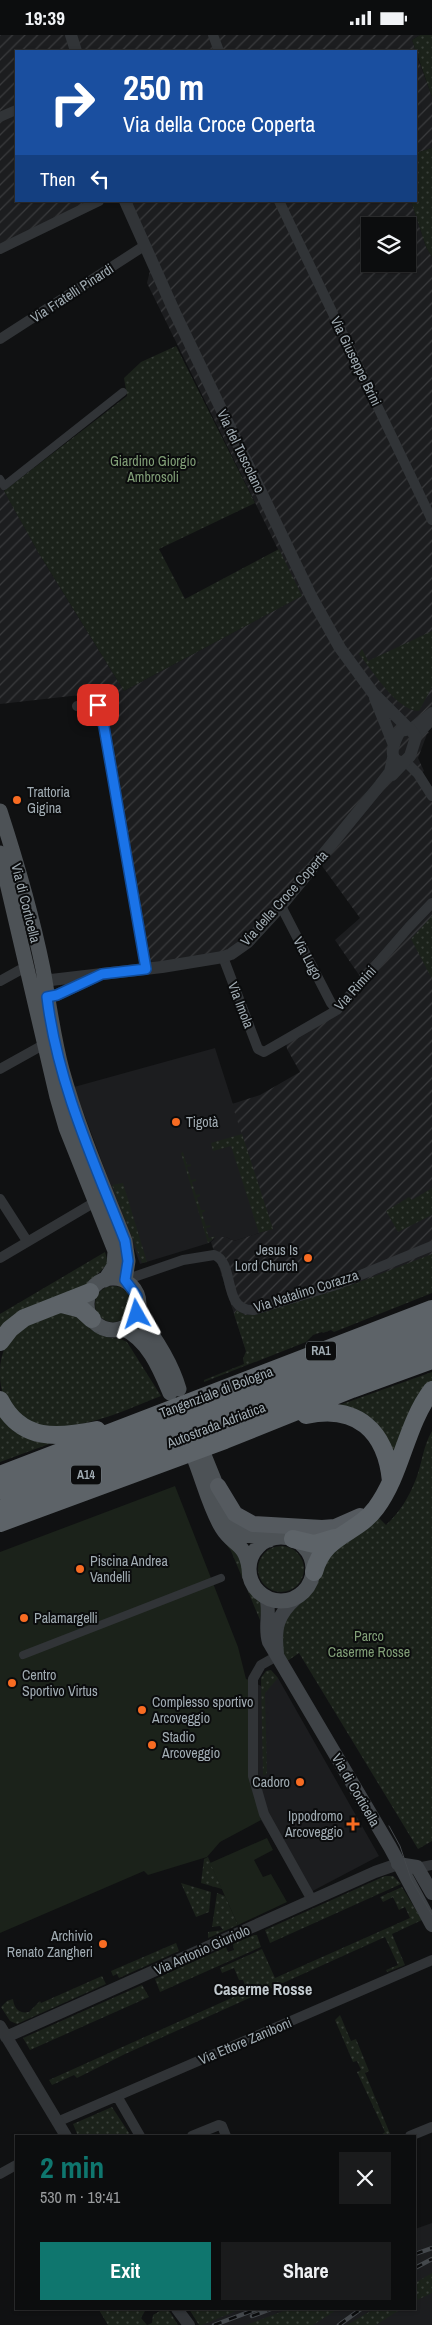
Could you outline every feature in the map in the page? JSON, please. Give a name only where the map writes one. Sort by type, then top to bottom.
[{"type":"highway","points":[[0,1343],[10,1329],[24,1319],[90,1292]]},
{"type":"highway","points":[[294,1361],[432,1299]]},
{"type":"highway","points":[[62,1304],[81,1309],[92,1319]]},
{"type":"highway","name":"Tangenziale di Bologna","points":[[0,1475],[212,1400],[294,1361],[432,1309]]},
{"type":"highway","name":"Autostrada Adriatica","points":[[212,1400],[432,1324]]},
{"type":"highway","name":"Autostrada Adriatica","points":[[0,1509],[187,1453],[223,1432],[364,1367],[432,1342]]},
{"type":"highway","points":[[364,1367],[432,1347]]},
{"type":"highway","points":[[248,1431],[352,1389],[432,1360]]},
{"type":"highway","points":[[314,1571],[321,1552],[339,1536],[367,1518],[388,1489],[417,1412],[432,1390]]},
{"type":"highway","points":[[0,1400],[8,1413],[20,1424],[34,1432],[52,1437],[161,1418]]},
{"type":"highway","points":[[218,1486],[235,1514],[253,1524],[263,1526],[335,1527],[347,1523],[371,1509],[388,1489],[388,1461],[378,1438],[369,1427],[345,1414],[318,1412],[248,1431],[223,1432]]},
{"type":"highway","name":"Autostrada Adriatica","points":[[0,1490],[161,1418]]},
{"type":"highway","points":[[0,1523],[187,1453]]},
{"type":"highway","points":[[293,1539],[314,1544],[339,1536]]},
{"type":"main road","name":"Via di Corticella","points":[[0,811],[24,883],[38,981],[43,1045],[64,1121],[116,1256],[112,1271],[105,1280],[96,1284],[90,1292]]},
{"type":"main road","name":"Via di Corticella","points":[[0,853],[28,970],[38,981],[47,997],[52,1029],[71,1100],[125,1241],[128,1261],[125,1280]]},
{"type":"main road","points":[[90,1292],[87,1305],[92,1319],[99,1326],[108,1329],[122,1328],[134,1335],[142,1343],[174,1391],[174,1369],[137,1314],[137,1296],[125,1280],[115,1278],[105,1280]]},
{"type":"main road","points":[[122,1328],[137,1314]]},
{"type":"main road","points":[[187,1453],[218,1486],[232,1524],[244,1534],[268,1540],[285,1537],[293,1539],[306,1548],[313,1563],[314,1571],[308,1587],[280,1615],[276,1637],[277,1656]]},
{"type":"main road","points":[[187,1453],[222,1528],[242,1547],[247,1555],[255,1588],[266,1597],[280,1601],[296,1598]]},
{"type":"main road","points":[[249,1568],[255,1551],[268,1540]]},
{"type":"main road","name":"Via di Corticella","points":[[266,1597],[267,1636],[277,1656],[390,1847],[432,1925]]},
{"type":"main road","points":[[398,1864],[417,1867],[432,1893]]},
{"type":"street","points":[[71,35],[76,50]]},
{"type":"street","points":[[213,35],[219,50]]},
{"type":"street","points":[[0,117],[15,110]]},
{"type":"street","points":[[0,249],[98,202]]},
{"type":"street","name":"Via del Tuscolano","points":[[125,202],[144,247],[312,598],[340,648],[373,693],[412,731]]},
{"type":"street","name":"Via Giuseppe Brini","points":[[279,202],[432,520]]},
{"type":"street","name":"Via Fratelli Pinardi","points":[[0,339],[144,247]]},
{"type":"street","points":[[0,479],[4,486],[123,392]]},
{"type":"street","name":"Via del Tuscolano","points":[[373,693],[401,756]]},
{"type":"street","points":[[77,706],[97,705],[101,708],[146,969]]},
{"type":"street","name":"Via della Croce Coperta","points":[[401,756],[400,731],[412,731],[429,724],[432,713]]},
{"type":"street","name":"Via della Croce Coperta","points":[[38,981],[86,974],[146,969],[223,957],[248,942],[380,785],[401,756],[412,731]]},
{"type":"street","points":[[401,756],[418,774],[432,796]]},
{"type":"street","name":"Via Rimini","points":[[261,1052],[337,1010],[432,903]]},
{"type":"street","name":"Via Lugo","points":[[280,906],[331,1003],[337,1010]]},
{"type":"street","name":"Via Imola","points":[[223,957],[258,1049],[261,1052]]},
{"type":"street","points":[[0,981],[20,970],[28,970]]},
{"type":"street","name":"Via della Croce Coperta","points":[[47,997],[57,995],[102,974]]},
{"type":"street","points":[[0,1069],[43,1045]]},
{"type":"street","points":[[0,1199],[28,1241]]},
{"type":"street","points":[[0,1258],[95,1202]]},
{"type":"street","name":"Via Natalino Corazza","points":[[125,1280],[183,1260],[217,1255],[222,1260],[236,1301],[241,1307],[249,1310],[336,1285],[432,1246]]},
{"type":"street","points":[[23,1655],[221,1578]]},
{"type":"street","points":[[277,1656],[261,1665],[253,1679],[253,1775],[264,1813],[312,1900]]},
{"type":"street","name":"Via Antonio Giuriolo","points":[[3,2031],[398,1864]]},
{"type":"street","points":[[405,1877],[417,1867],[432,1865]]},
{"type":"street","name":"Via Ettore Zaniboni","points":[[57,2122],[432,1960]]},
{"type":"street","points":[[3,2031],[65,2135]]},
{"type":"street","points":[[117,2096],[139,2135]]},
{"type":"street","points":[[194,2135],[219,2125],[222,2126],[226,2135]]},
{"type":"street","points":[[412,2135],[432,2127]]},
{"type":"street","points":[[0,2174],[15,2166]]},
{"type":"street","points":[[179,2310],[189,2325]]},
{"type":"shaded area","points":[[0,35],[420,35],[412,40],[416,50],[15,50],[15,202],[97,202],[0,250]]},
{"type":"shaded area","points":[[417,56],[432,97],[432,148],[417,153]]},
{"type":"shaded area","points":[[122,202],[411,202],[426,247],[432,257],[432,713],[424,724],[429,733],[418,758],[424,771],[418,775],[432,796],[432,1279],[246,1351],[211,1242],[217,1237],[226,1237],[234,1241],[272,1229],[232,1104],[260,1095],[300,1072],[287,1049],[286,1042],[337,1014],[366,985],[335,940],[360,918],[317,859],[257,929],[223,954],[147,966],[98,693],[0,704],[0,483],[38,552],[124,691],[301,596],[147,283],[151,267]]},
{"type":"shaded area","points":[[215,1048],[273,1229],[234,1241],[226,1237],[214,1239],[209,1243],[140,1264],[74,1087]]},
{"type":"shaded area","points":[[278,1678],[379,1856],[305,1895],[261,1820],[250,1779],[250,1680],[261,1686]]},
{"type":"shaded area","points":[[432,2223],[432,2325],[199,2325],[210,2310],[416,2310],[416,2229]]},
{"type":"green space","points":[[420,35],[432,35],[432,97],[417,50],[412,40]]},
{"type":"green space","points":[[432,148],[432,257],[426,247],[411,202],[417,202],[417,153]]},
{"type":"green space","name":"Giardino Giorgio Ambrosoli","points":[[176,346],[255,503],[159,549],[185,599],[279,549],[302,596],[124,691],[38,552],[4,491],[127,396],[124,378],[141,362]]},
{"type":"green space","points":[[432,631],[432,687],[419,711],[403,705],[394,698],[359,654],[362,649],[368,661]]},
{"type":"green space","points":[[432,916],[432,979],[411,939]]},
{"type":"green space","points":[[242,1134],[273,1229],[259,1233],[231,1146],[213,1151],[211,1143]]},
{"type":"green space","points":[[183,1152],[187,1165],[191,1164],[191,1166],[187,1167],[191,1180],[196,1179],[196,1181],[192,1182],[196,1195],[200,1194],[197,1198],[201,1210],[205,1210],[202,1213],[206,1226],[210,1225],[211,1227],[206,1228],[209,1238],[216,1236],[208,1243],[181,1153]]},
{"type":"green space","points":[[123,1183],[147,1262],[142,1263],[112,1185]]},
{"type":"green space","points":[[432,1188],[432,1215],[398,1232],[386,1211],[409,1197],[412,1200]]},
{"type":"green space","points":[[105,1252],[109,1260],[104,1268],[84,1288],[0,1332],[0,1314]]},
{"type":"green space","points":[[432,1254],[432,1293],[334,1332],[331,1330],[313,1335],[306,1342],[204,1382],[204,1380],[244,1364],[243,1359],[246,1351],[234,1314],[237,1310],[245,1315],[255,1315],[357,1283]]},
{"type":"green space","points":[[113,1286],[120,1287],[126,1291],[130,1297],[130,1311],[126,1317],[120,1321],[113,1322],[106,1321],[100,1317],[96,1311],[95,1304],[96,1297],[100,1291],[106,1287]]},
{"type":"green space","points":[[70,1310],[81,1316],[101,1335],[127,1342],[161,1396],[114,1415],[82,1424],[49,1426],[32,1424],[23,1418],[7,1400],[0,1381],[2,1358],[6,1346],[22,1329],[32,1323]]},
{"type":"green space","points":[[432,1372],[432,1385],[394,1462],[384,1441],[331,1408]]},
{"type":"green space","points":[[0,1409],[52,1443],[0,1462]]},
{"type":"green space","name":"Parco Caserme Rosse","points":[[432,1431],[432,1841],[418,1849],[299,1653],[286,1662],[282,1640],[284,1624],[290,1610],[312,1588],[319,1568],[332,1551],[346,1538],[379,1518],[386,1525],[400,1509],[416,1479]]},
{"type":"green space","name":"Complesso sportivo Arcoveggio","points":[[175,1486],[238,1647],[246,1679],[250,1680],[250,1779],[261,1820],[220,1842],[207,1857],[148,1875],[144,1871],[0,1933],[0,1552]]},
{"type":"green space","points":[[220,1536],[235,1549],[242,1561],[249,1587],[262,1605],[260,1620],[231,1551]]},
{"type":"green space","points":[[276,1546],[286,1546],[300,1556],[304,1569],[300,1582],[294,1588],[286,1592],[276,1592],[262,1582],[258,1574],[258,1564],[268,1550]]},
{"type":"green space","points":[[271,1670],[278,1678],[265,1693],[267,1774],[263,1776],[261,1678],[266,1671]]},
{"type":"green space","points":[[267,1838],[273,1850],[254,1860],[263,1877],[271,1874],[287,1902],[238,1925],[210,1863]]},
{"type":"green space","points":[[208,1857],[222,1889],[201,1883],[204,1859]]},
{"type":"green space","points":[[385,1876],[393,1876],[401,1884],[270,1943],[265,1930]]},
{"type":"green space","points":[[181,1883],[211,1892],[209,1912],[196,1917]]},
{"type":"green space","points":[[402,1887],[422,1920],[392,1934],[405,1965],[387,1972],[386,1970],[398,1965],[385,1937],[125,2054],[77,2078],[74,2075],[52,2085],[49,2080],[247,1991],[243,1980],[239,1980],[234,1968],[222,1973],[220,1968],[262,1949],[275,1978],[410,1918],[405,1907],[399,1910],[393,1897],[383,1902],[380,1897]]},
{"type":"green space","points":[[217,1893],[225,1896],[238,1925],[208,1938],[208,1932],[223,1930],[220,1926],[212,1927]]},
{"type":"green space","points":[[257,1935],[261,1947],[160,1992],[155,1979],[226,1947],[228,1952],[234,1950],[233,1944]]},
{"type":"green space","points":[[176,1943],[179,1951],[119,1978],[117,1974],[113,1976],[111,1971]]},
{"type":"green space","points":[[102,1976],[106,1984],[17,2024],[10,2021],[1,2007],[7,2001],[13,1999],[18,2010],[29,2012],[40,2001],[41,2003]]},
{"type":"green space","points":[[142,1985],[149,1997],[30,2050],[23,2038]]},
{"type":"green space","points":[[340,2015],[351,2041],[356,2039],[369,2071],[365,2073],[391,2135],[381,2135],[385,2132],[357,2072],[361,2070],[357,2061],[353,2062],[335,2020]]},
{"type":"green space","points":[[112,2107],[130,2135],[78,2135],[73,2124]]},
{"type":"green space","points":[[432,2273],[432,2293],[416,2301],[416,2282]]},
{"type":"green space","points":[[99,2310],[145,2311],[141,2318],[147,2325],[108,2325]]},
{"type":"green space","points":[[161,2310],[169,2310],[178,2325],[147,2325],[152,2323],[153,2315]]},
{"type":"green space","points":[[190,2310],[239,2310],[202,2325],[199,2325]]},
{"type":"green space","points":[[286,2310],[336,2310],[313,2325],[246,2325]]},
{"type":"green space","points":[[372,2310],[399,2310],[376,2325],[347,2325]]},
{"type":"tram line","points":[[389,1826],[400,1846],[411,1879],[432,1915]]},
{"type":"railway","points":[[416,2254],[432,2248]]},
{"type":"railway","points":[[416,2267],[432,2259]]},
{"type":"railway","points":[[214,2325],[254,2310]]},
{"type":"railway","points":[[252,2316],[268,2310]]},
{"type":"railway","points":[[339,2325],[360,2310]]},
{"type":"place","name":"Trattoria Gigina","points":[[17,800]]},
{"type":"place","name":"Tigotà","points":[[176,1122]]},
{"type":"place","name":"Jesus Is Lord Church","points":[[308,1258]]},
{"type":"place","name":"Piscina Andrea Vandelli","points":[[80,1569]]},
{"type":"place","name":"Palamargelli","points":[[24,1618]]},
{"type":"place","name":"Centro Sportivo Virtus","points":[[12,1683]]},
{"type":"place","name":"Complesso sportivo Arcoveggio","points":[[142,1710]]},
{"type":"place","name":"Stadio Arcoveggio","points":[[152,1745]]},
{"type":"place","name":"Cadoro","points":[[300,1782]]},
{"type":"place","name":"Ippodromo Arcoveggio","points":[[353,1824]]},
{"type":"place","name":"Archivio Renato Zangheri","points":[[103,1944]]},
{"type":"district","name":"Caserme Rosse","points":[[263,1989]]},
{"type":"route","points":[[98,705],[101,708],[146,969],[102,974],[57,995],[47,997],[52,1029],[71,1100],[125,1241],[128,1261],[125,1280],[135,1290],[138,1302],[137,1314]]}]
